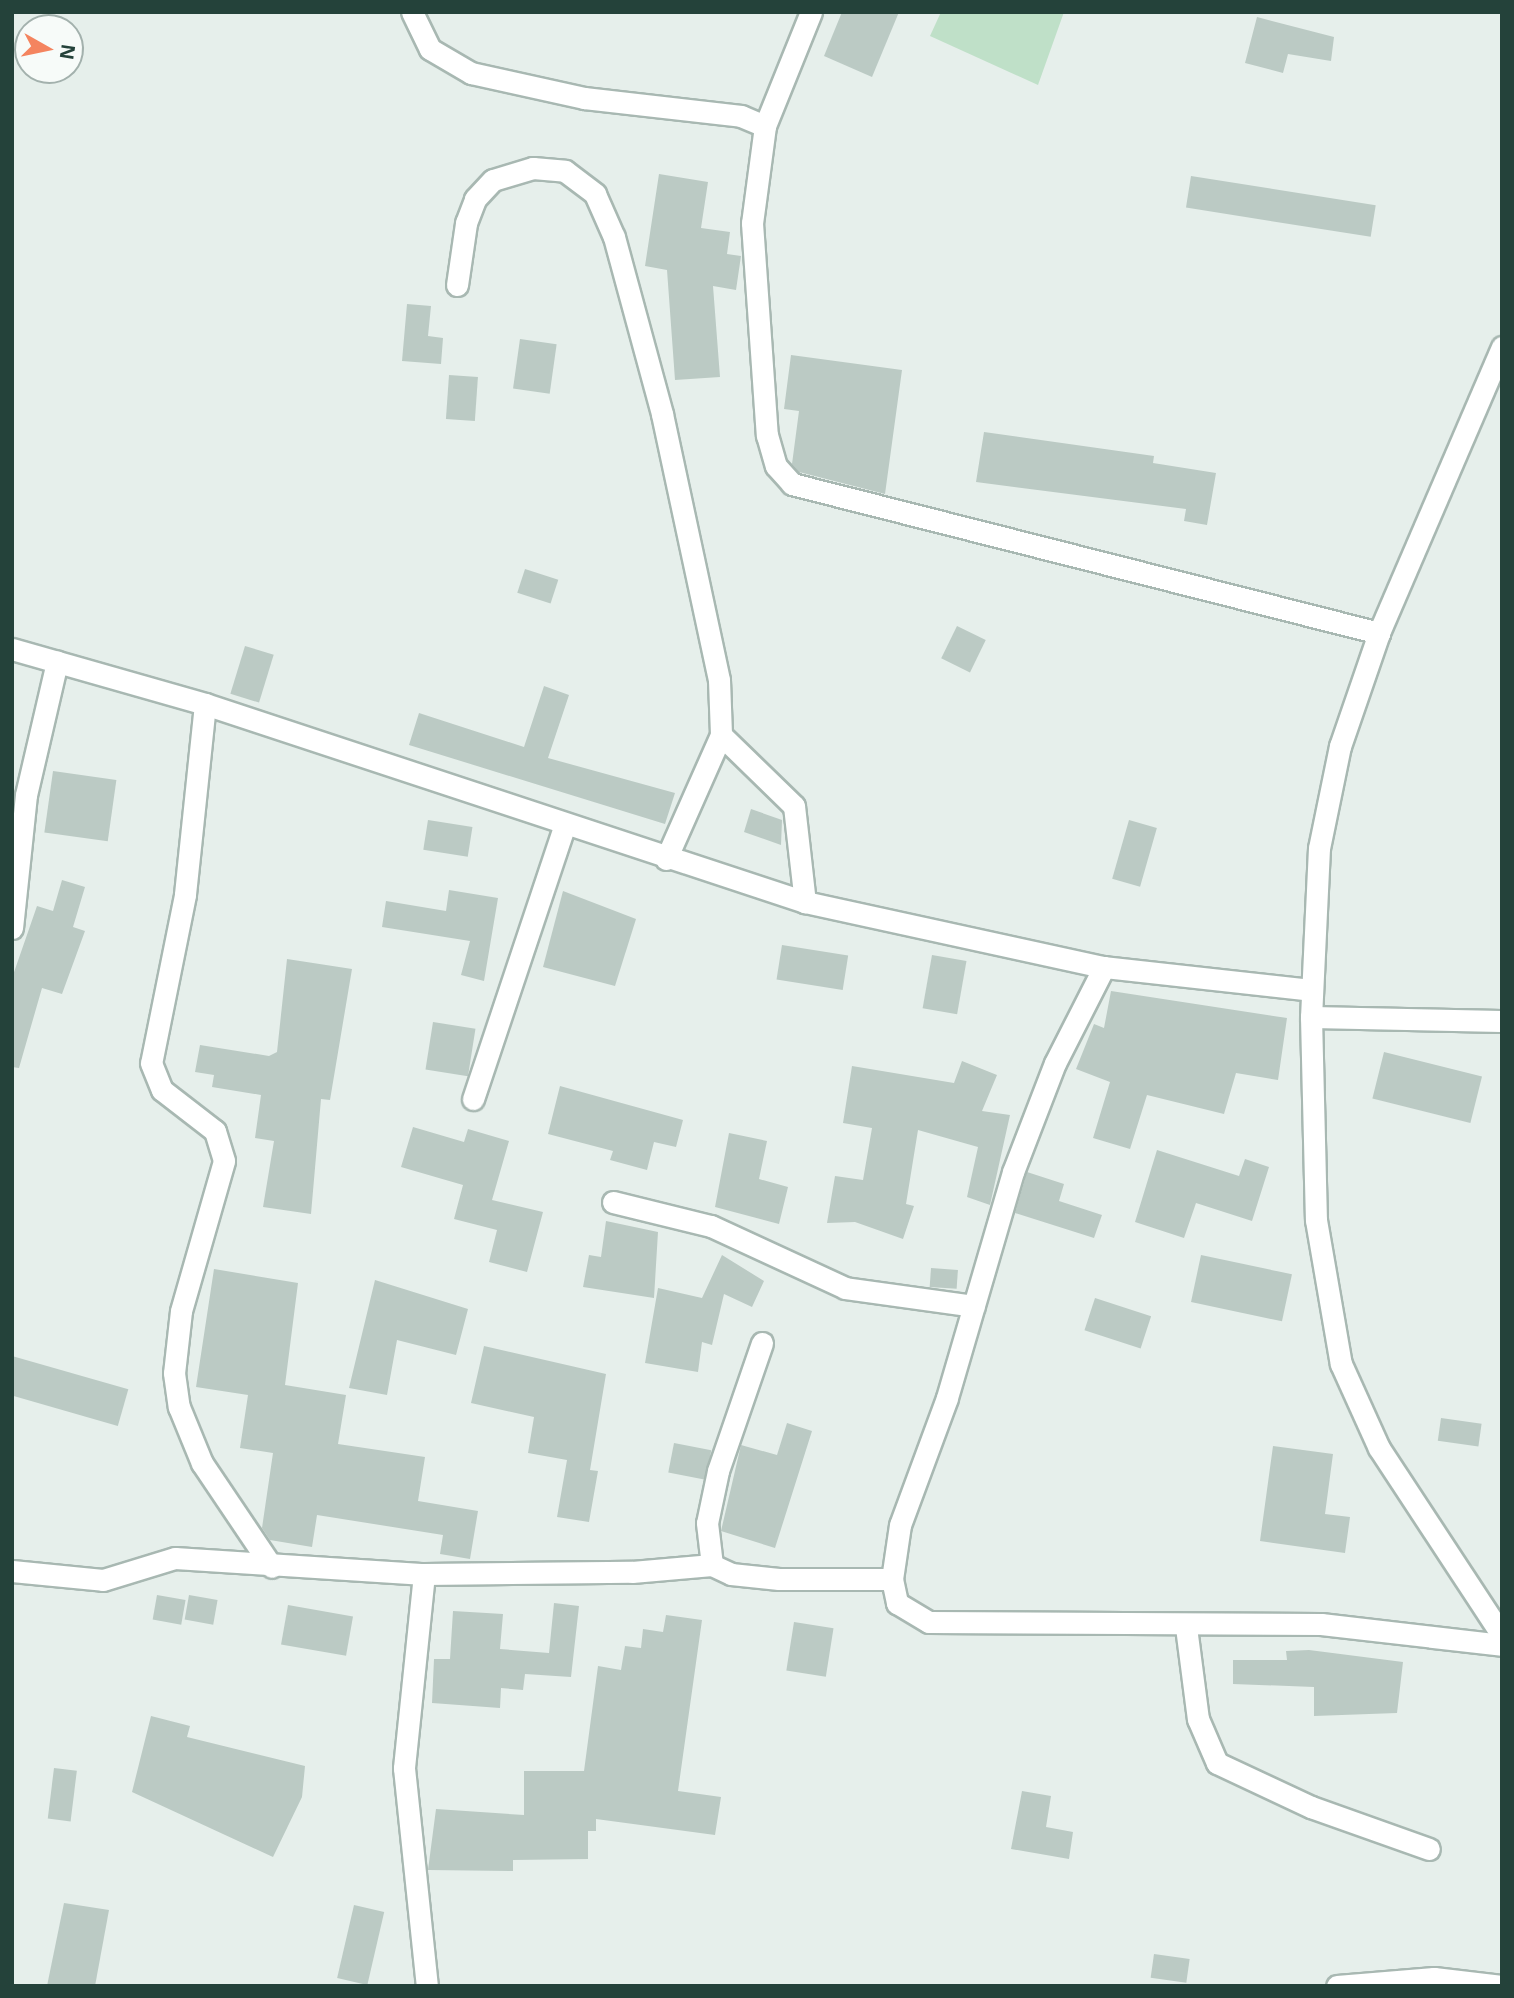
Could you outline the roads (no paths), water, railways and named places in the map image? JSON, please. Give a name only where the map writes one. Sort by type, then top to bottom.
[{"type":"street","points":[[412,12],[430,49],[471,73],[584,99],[741,116],[765,126]]},
{"type":"street","points":[[811,12],[765,126],[751,223],[766,435],[776,466],[792,484],[1379,633]]},
{"type":"street","points":[[457,285],[466,223],[475,199],[493,180],[533,168],[565,171],[595,194],[614,237],[662,414],[719,680],[721,735],[666,859]]},
{"type":"street","points":[[1502,347],[1379,633],[1327,793],[1311,1017],[1317,1220],[1341,1364],[1379,1448],[1502,1635]]},
{"type":"street","points":[[12,649],[205,704],[564,827],[805,902],[1104,967],[1312,990]]},
{"type":"street","points":[[12,928],[26,795],[57,662]]},
{"type":"street","points":[[205,704],[186,895],[151,1063],[162,1090],[215,1131],[224,1161],[181,1311],[174,1373],[179,1407],[202,1463],[272,1567]]},
{"type":"street","points":[[721,735],[794,806],[805,902]]},
{"type":"street","points":[[473,1099],[564,827]]},
{"type":"street","points":[[1104,967],[1031,1119],[974,1306],[900,1525],[892,1579],[897,1603],[929,1622],[1186,1627],[1377,1627],[1502,1645]]},
{"type":"street","points":[[1311,1017],[1502,1021]]},
{"type":"street","points":[[613,1202],[712,1226],[845,1289],[974,1306]]},
{"type":"street","points":[[712,1565],[707,1523],[715,1484],[762,1343]]},
{"type":"street","points":[[12,1571],[103,1580],[175,1558],[272,1567],[424,1574],[632,1572],[712,1565],[731,1574],[779,1579],[892,1579]]},
{"type":"street","points":[[424,1574],[404,1768],[427,1986]]},
{"type":"street","points":[[1186,1627],[1198,1719],[1217,1763],[1311,1807],[1429,1849]]},
{"type":"street","points":[[1338,1986],[1434,1978],[1502,1986]]}]
